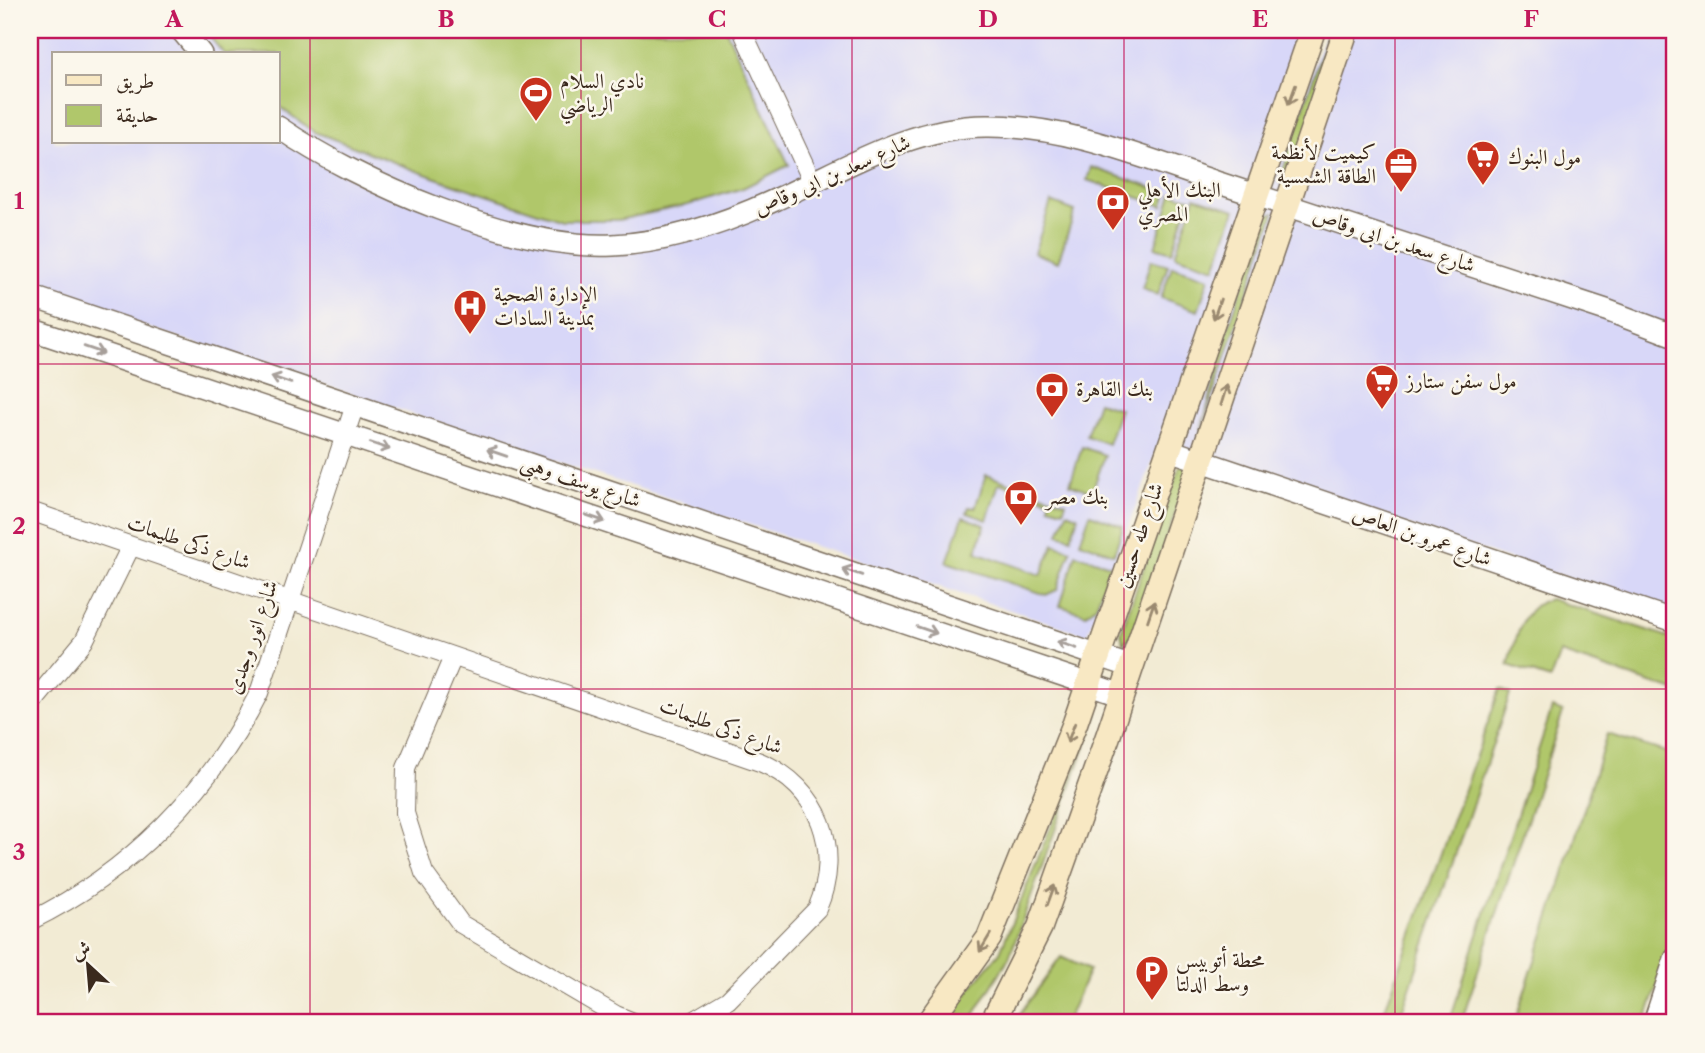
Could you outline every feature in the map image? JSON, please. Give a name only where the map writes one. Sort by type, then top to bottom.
[{"type":"main road","name":"شارع طه حسين","points":[[928,1023],[989,938],[1009,893],[1088,684],[1313,30]]},
{"type":"main road","name":"شارع طه حسين","points":[[992,1023],[1040,927],[1203,462],[1285,205],[1346,30]]},
{"type":"street","points":[[181,30],[199,52]]},
{"type":"street","points":[[742,30],[813,183]]},
{"type":"street","name":"شارع سعد بن ابى وقاص","points":[[280,128],[322,153],[417,201],[526,236],[615,245],[714,225],[914,138],[985,126],[1041,130],[1130,153],[1606,310],[1675,336]]},
{"type":"street","name":"شارع يوسف وهبى","points":[[30,296],[1132,667]]},
{"type":"street","name":"شارع يوسف وهبى","points":[[30,329],[1122,695]]},
{"type":"street","name":"شارع انور وجدى","points":[[30,921],[76,895],[127,858],[177,812],[201,784],[244,724],[259,693],[355,405]]},
{"type":"street","name":"شارع عمرو بن العاص","points":[[1169,450],[1675,621]]},
{"type":"street","name":"شارع ذكى طليمات","points":[[30,512],[760,762],[794,782],[813,804],[825,833],[829,864],[817,909],[728,1000],[689,1023]]},
{"type":"street","points":[[30,706],[84,641],[131,546]]},
{"type":"street","points":[[453,657],[406,768],[405,813],[409,833],[424,873],[461,924],[615,1014],[636,1023]]},
{"type":"street","points":[[1654,1023],[1675,959]]},
{"type":"shaded area","points":[[30,30],[1306,30],[1254,194],[1087,635],[30,289]]},
{"type":"shaded area","points":[[1326,30],[1675,30],[1675,615],[1182,449]]},
{"type":"green space","name":"نادي السلام الرياضي","points":[[204,30],[726,30],[789,165],[743,188],[688,205],[618,220],[562,220],[433,177],[315,132],[280,107],[280,52],[222,52]]},
{"type":"green space","points":[[1329,30],[1341,30],[1290,187],[1279,182]]},
{"type":"green space","points":[[1091,167],[1167,193],[1163,206],[1087,180]]},
{"type":"green space","points":[[1172,194],[1190,198],[1172,252],[1155,247]]},
{"type":"green space","points":[[1195,197],[1235,210],[1215,268],[1175,255]]},
{"type":"green space","points":[[1051,202],[1075,211],[1058,262],[1034,253]]},
{"type":"green space","points":[[1274,213],[1201,431],[1228,329],[1266,214]]},
{"type":"green space","points":[[1151,260],[1168,265],[1158,295],[1142,289]]},
{"type":"green space","points":[[1172,266],[1209,278],[1198,311],[1161,298]]},
{"type":"green space","points":[[1098,402],[1120,409],[1108,444],[1086,436]]},
{"type":"green space","points":[[1082,447],[1105,455],[1092,492],[1070,484]]},
{"type":"green space","points":[[1186,464],[1190,470],[1133,636],[1123,643],[1121,632],[1180,466]]},
{"type":"green space","points":[[986,475],[1066,502],[1063,510],[1049,506],[1050,500],[999,483],[987,520],[967,513],[969,507],[975,508]]},
{"type":"green space","points":[[1067,512],[1078,516],[1071,538],[1059,534]]},
{"type":"green space","points":[[1090,514],[1123,526],[1114,554],[1080,542]]},
{"type":"green space","points":[[963,517],[985,525],[976,552],[1041,575],[1054,544],[1071,550],[1057,590],[1046,595],[947,562]]},
{"type":"green space","points":[[1076,554],[1110,565],[1096,606],[1086,614],[1060,606]]},
{"type":"green space","points":[[1550,599],[1675,639],[1675,691],[1560,653],[1550,679],[1508,665],[1526,616],[1540,603]]},
{"type":"green space","points":[[1500,689],[1510,694],[1398,1023],[1380,1023]]},
{"type":"green space","points":[[1552,708],[1563,712],[1461,1023],[1449,1023]]},
{"type":"green space","points":[[1097,713],[1009,958],[969,1023],[942,1023],[1000,952]]},
{"type":"green space","points":[[1607,734],[1675,755],[1675,933],[1645,1023],[1514,1023],[1567,865]]},
{"type":"green space","points":[[1061,957],[1089,970],[1066,1023],[1013,1023]]},
{"type":"place","name":"نادي السلام الرياضي","points":[[536,123]]},
{"type":"place","name":"مول البنوك","points":[[1483,187]]},
{"type":"place","name":"كيميت لأنظمة الطاقة الشمسية","points":[[1401,194]]},
{"type":"place","name":"البنك الأهلي المصري","points":[[1113,232]]},
{"type":"place","name":"الإدارة الصحية بمدينة السادات","points":[[470,336]]},
{"type":"place","name":"مول سفن ستارز","points":[[1382,411]]},
{"type":"place","name":"بنك القاهرة","points":[[1052,419]]},
{"type":"place","name":"بنك مصر","points":[[1021,527]]},
{"type":"place","name":"محطة أتوبيس وسط الدلتا","points":[[1152,1002]]}]
